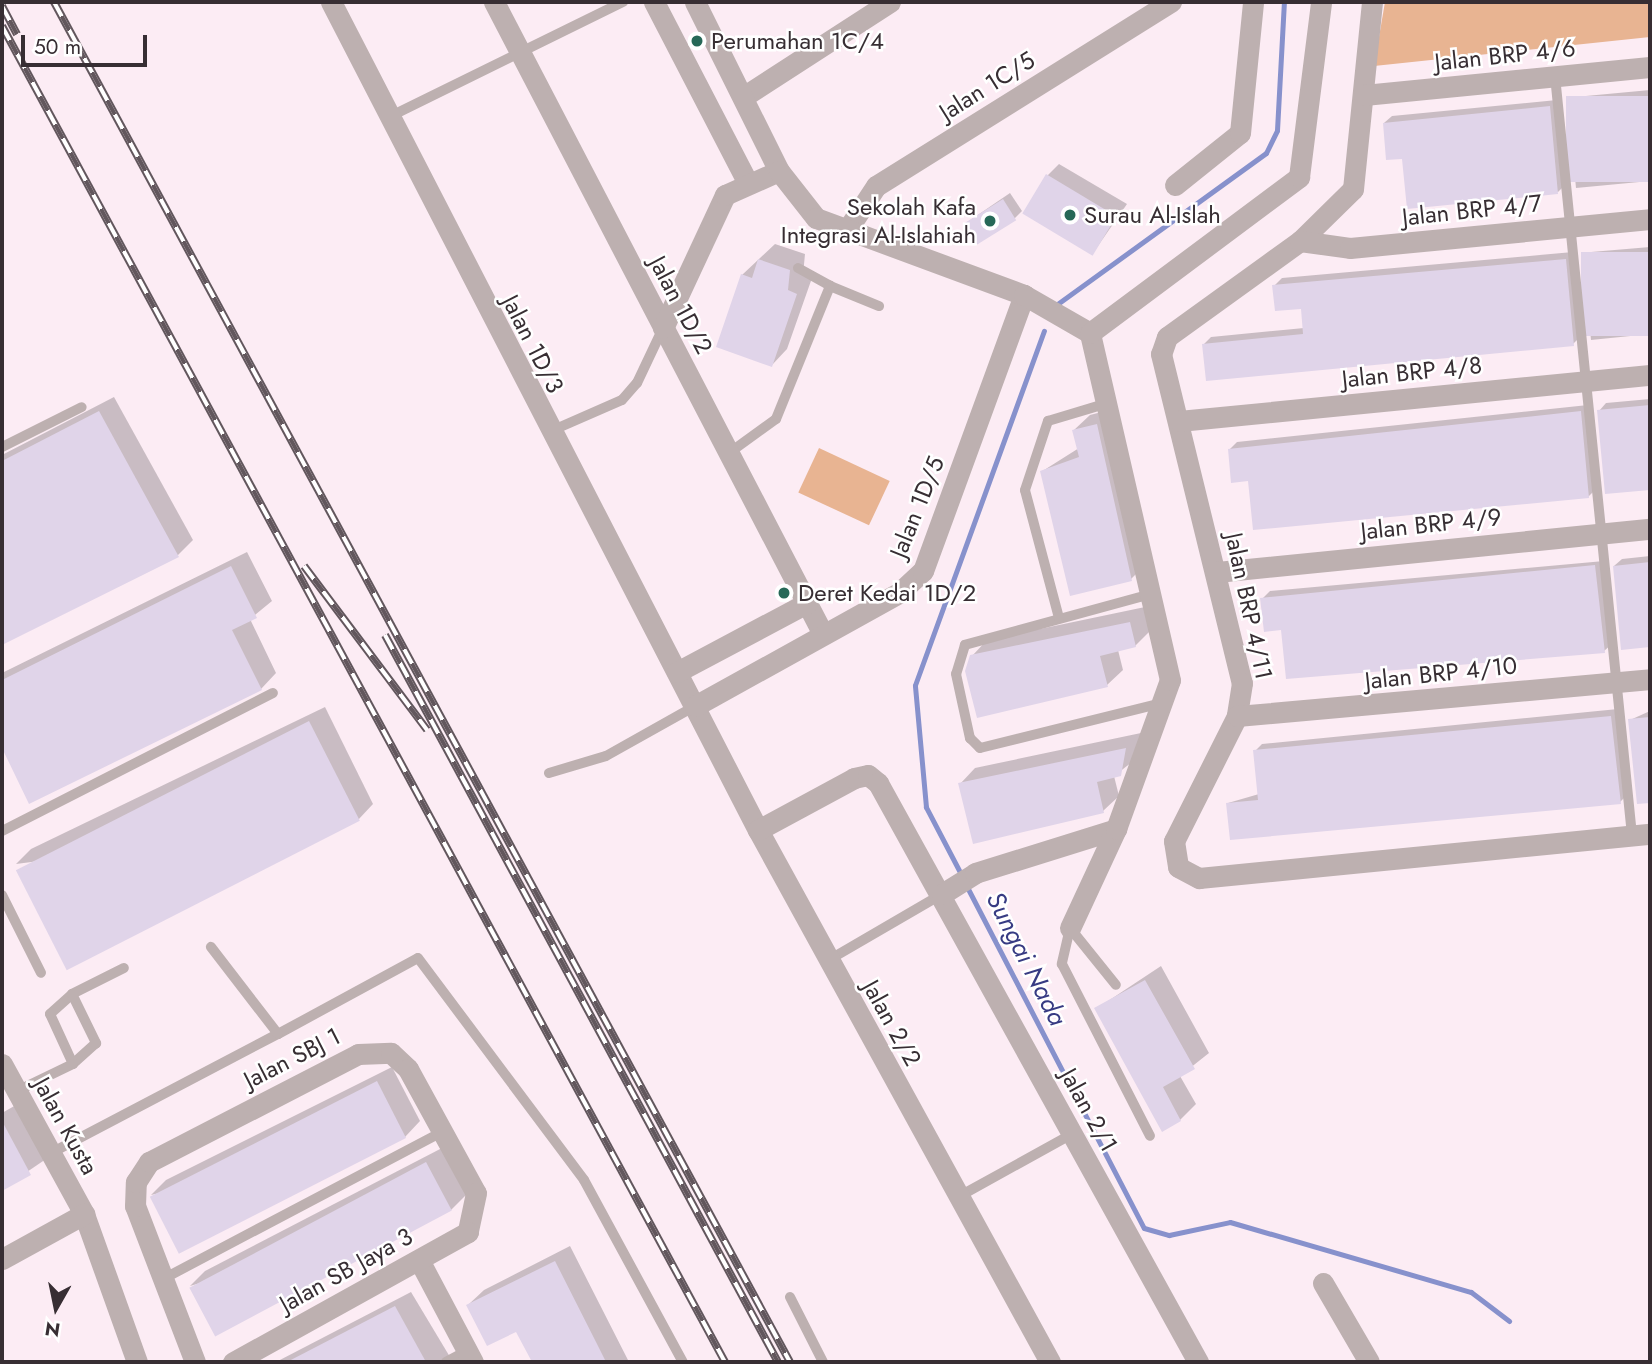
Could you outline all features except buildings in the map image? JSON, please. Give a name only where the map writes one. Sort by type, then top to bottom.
[{"type":"street","name":"Jalan 1D/3","points":[[331,2],[548,432],[695,706]]},
{"type":"street","name":"Jalan 1D/2","points":[[494,2],[822,632]]},
{"type":"street","points":[[654,2],[748,183]]},
{"type":"street","points":[[695,2],[779,171],[816,218],[1024,295],[1090,333],[1154,593],[1170,680],[1167,701],[1116,829],[1069,928]]},
{"type":"street","points":[[743,97],[890,2]]},
{"type":"street","name":"Jalan 1C/5","points":[[847,230],[876,186],[1171,2]]},
{"type":"street","points":[[1175,185],[1240,133],[1253,2]]},
{"type":"street","points":[[1090,333],[1299,177],[1321,2]]},
{"type":"street","name":"Jalan BRP 4/11","points":[[1371,2],[1353,190],[1300,241],[1167,337],[1161,354],[1217,572],[1242,683],[1237,716],[1174,841],[1178,867],[1187,875],[1641,835]]},
{"type":"street","name":"Jalan BRP 4/6","points":[[1364,95],[1650,67]]},
{"type":"street","points":[[663,328],[725,195],[779,171]]},
{"type":"street","name":"Jalan BRP 4/7","points":[[1300,241],[1350,248],[1650,219]]},
{"type":"street","name":"Jalan 1D/5","points":[[695,706],[822,632],[899,593],[923,571],[1024,295]]},
{"type":"street","name":"Jalan BRP 4/8","points":[[1179,421],[1650,375]]},
{"type":"street","name":"Jalan BRP 4/9","points":[[1217,572],[1650,530]]},
{"type":"street","points":[[677,672],[807,603]]},
{"type":"street","name":"Jalan BRP 4/10","points":[[1237,716],[1650,679]]},
{"type":"street","name":"Jalan 2/2","points":[[695,706],[827,961],[1050,1362]]},
{"type":"street","name":"Jalan 2/1","points":[[758,830],[868,775],[948,889],[1072,1134],[1198,1362]]},
{"type":"street","points":[[948,889],[975,873],[1116,829]]},
{"type":"street","name":"Jalan SBJ 1","points":[[163,1279],[135,1206],[136,1182],[149,1161],[369,1050],[401,1060],[476,1193],[476,1215]]},
{"type":"street","name":"Jalan Kusta","points":[[8,1080],[84,1214],[137,1362]]},
{"type":"street","name":"Jalan Kusta","points":[[2,1259],[84,1214]]},
{"type":"street","name":"Jalan SB Jaya 3","points":[[233,1362],[468,1232],[476,1215]]},
{"type":"street","points":[[419,1261],[470,1357]]},
{"type":"street","points":[[163,1279],[195,1362]]},
{"type":"street","points":[[1323,1283],[1369,1362]]},
{"type":"lane","points":[[389,117],[623,2]]},
{"type":"lane","points":[[1555,76],[1616,682],[1641,835]]},
{"type":"lane","points":[[798,268],[830,286],[879,306]]},
{"type":"lane","points":[[729,453],[776,419],[830,286]]},
{"type":"lane","points":[[548,432],[622,400],[637,383],[663,328]]},
{"type":"lane","points":[[1059,618],[1025,490],[1048,421],[1108,403]]},
{"type":"lane","points":[[2,447],[82,407]]},
{"type":"lane","points":[[1154,593],[965,645],[956,674],[976,746],[1167,701]]},
{"type":"lane","points":[[2,831],[273,693]]},
{"type":"lane","points":[[550,773],[606,756],[695,706]]},
{"type":"lane","points":[[827,961],[948,889]]},
{"type":"lane","points":[[2,895],[41,972]]},
{"type":"lane","points":[[1069,928],[1116,985]]},
{"type":"lane","points":[[1069,928],[1062,964],[1150,1136]]},
{"type":"lane","points":[[211,947],[278,1034]]},
{"type":"lane","points":[[51,1153],[418,958],[584,1180],[683,1362]]},
{"type":"lane","points":[[73,1063],[50,1014],[72,994],[124,968]]},
{"type":"lane","points":[[8,1080],[73,1063],[96,1043],[72,994]]},
{"type":"lane","points":[[163,1279],[442,1132]]},
{"type":"lane","points":[[958,1197],[1072,1134]]},
{"type":"lane","points":[[790,1297],[823,1362]]},
{"type":"lane","points":[[446,1362],[470,1357]]},
{"type":"shaded area","points":[[1385,2],[1650,2],[1650,37],[1374,66]]},
{"type":"shaded area","points":[[819,448],[890,481],[869,525],[798,492]]},
{"type":"waterway","name":"Sungai Nada","points":[[1056,305],[1266,153],[1277,130],[1284,2]]},
{"type":"waterway","name":"Sungai Nada","points":[[962,876],[926,807],[915,685],[1044,331]]},
{"type":"waterway","name":"Sungai Nada","points":[[966,885],[1144,1228],[1169,1235],[1230,1222],[1471,1292],[1509,1321]]},
{"type":"railway","points":[[54,2],[790,1362]]},
{"type":"railway","points":[[2,6],[17,34]]},
{"type":"railway","points":[[2,26],[725,1362]]},
{"type":"railway","points":[[304,566],[427,730]]},
{"type":"railway","points":[[385,635],[778,1362]]},
{"type":"place","name":"Perumahan 1C/4","points":[[697,41]]},
{"type":"place","name":"Surau Al-Islah","points":[[1070,215]]},
{"type":"place","name":"Sekolah Kafa Integrasi Al-Islahiah","points":[[990,221]]},
{"type":"place","name":"Deret Kedai 1D/2","points":[[784,593]]}]
